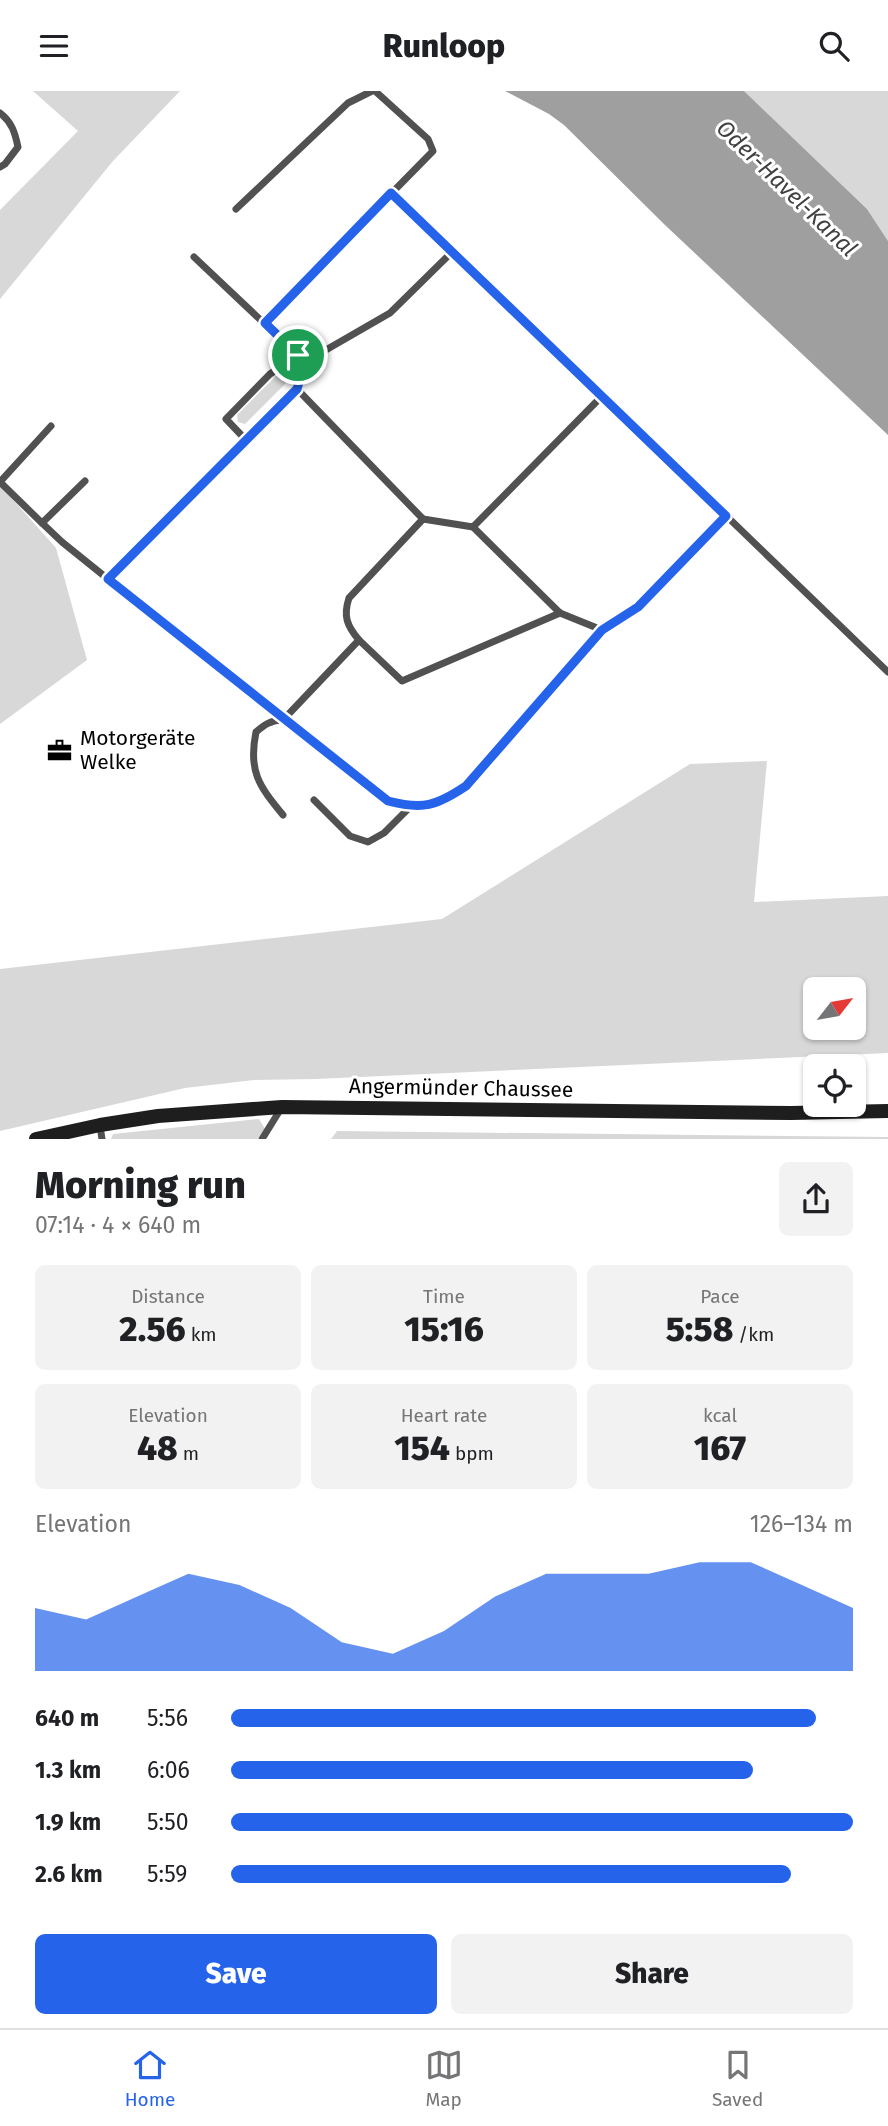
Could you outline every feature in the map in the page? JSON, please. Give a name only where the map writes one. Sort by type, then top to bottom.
[{"type":"main road","name":"Angermünder Chaussee","points":[[36,1139],[101,1132],[158,1116],[282,1107],[791,1113],[888,1111]]},
{"type":"lane","points":[[236,209],[348,103],[374,91],[428,139],[433,151],[265,323]]},
{"type":"lane","points":[[0,113],[16,134],[18,148],[0,167]]},
{"type":"lane","points":[[391,193],[888,672]]},
{"type":"lane","points":[[108,579],[297,389],[305,362],[390,313],[452,252]]},
{"type":"lane","points":[[194,257],[305,362]]},
{"type":"lane","points":[[246,440],[226,419],[270,374],[298,355]]},
{"type":"lane","points":[[297,389],[423,519],[473,527],[560,613],[602,630]]},
{"type":"lane","points":[[473,527],[602,396]]},
{"type":"lane","points":[[51,426],[0,482],[62,542],[283,720],[388,801],[410,807],[428,806],[448,798],[466,786],[602,630],[638,607],[726,516]]},
{"type":"lane","points":[[42,523],[85,481]]},
{"type":"lane","points":[[423,519],[349,598],[345,608],[346,620],[359,640],[402,681],[560,613]]},
{"type":"lane","points":[[283,815],[261,789],[253,768],[256,732],[275,720],[283,720],[359,640]]},
{"type":"lane","points":[[314,800],[350,836],[368,842],[384,834],[410,807]]},
{"type":"lane","points":[[262,1139],[282,1107]]},
{"type":"shaded area","points":[[33,91],[180,91],[113,161],[0,299],[0,210],[78,131]]},
{"type":"shaded area","points":[[744,91],[888,91],[888,241],[867,209]]},
{"type":"shaded area","points":[[288,364],[290,379],[245,424],[238,422],[237,415]]},
{"type":"shaded area","points":[[0,485],[56,548],[87,660],[0,724]]},
{"type":"shaded area","points":[[767,761],[754,902],[888,896],[888,1053],[803,1054],[803,1057],[254,1080],[185,1088],[0,1131],[0,969],[442,919],[690,764]]},
{"type":"shaded area","points":[[259,1119],[265,1129],[257,1139],[111,1139],[113,1134]]},
{"type":"shaded area","points":[[337,1131],[888,1137],[888,1139],[331,1139]]},
{"type":"water","name":"Oder-Havel-Kanal","points":[[505,91],[744,91],[867,209],[888,241],[888,435],[665,225],[564,125]]},
{"type":"place","name":"Motorgeräte Welke","points":[[60,750]]},
{"type":"route","points":[[391,193],[726,516],[638,607],[602,630],[466,786],[448,798],[428,806],[410,807],[388,801],[108,579],[297,389],[305,362],[298,355],[265,323],[391,193]]}]
